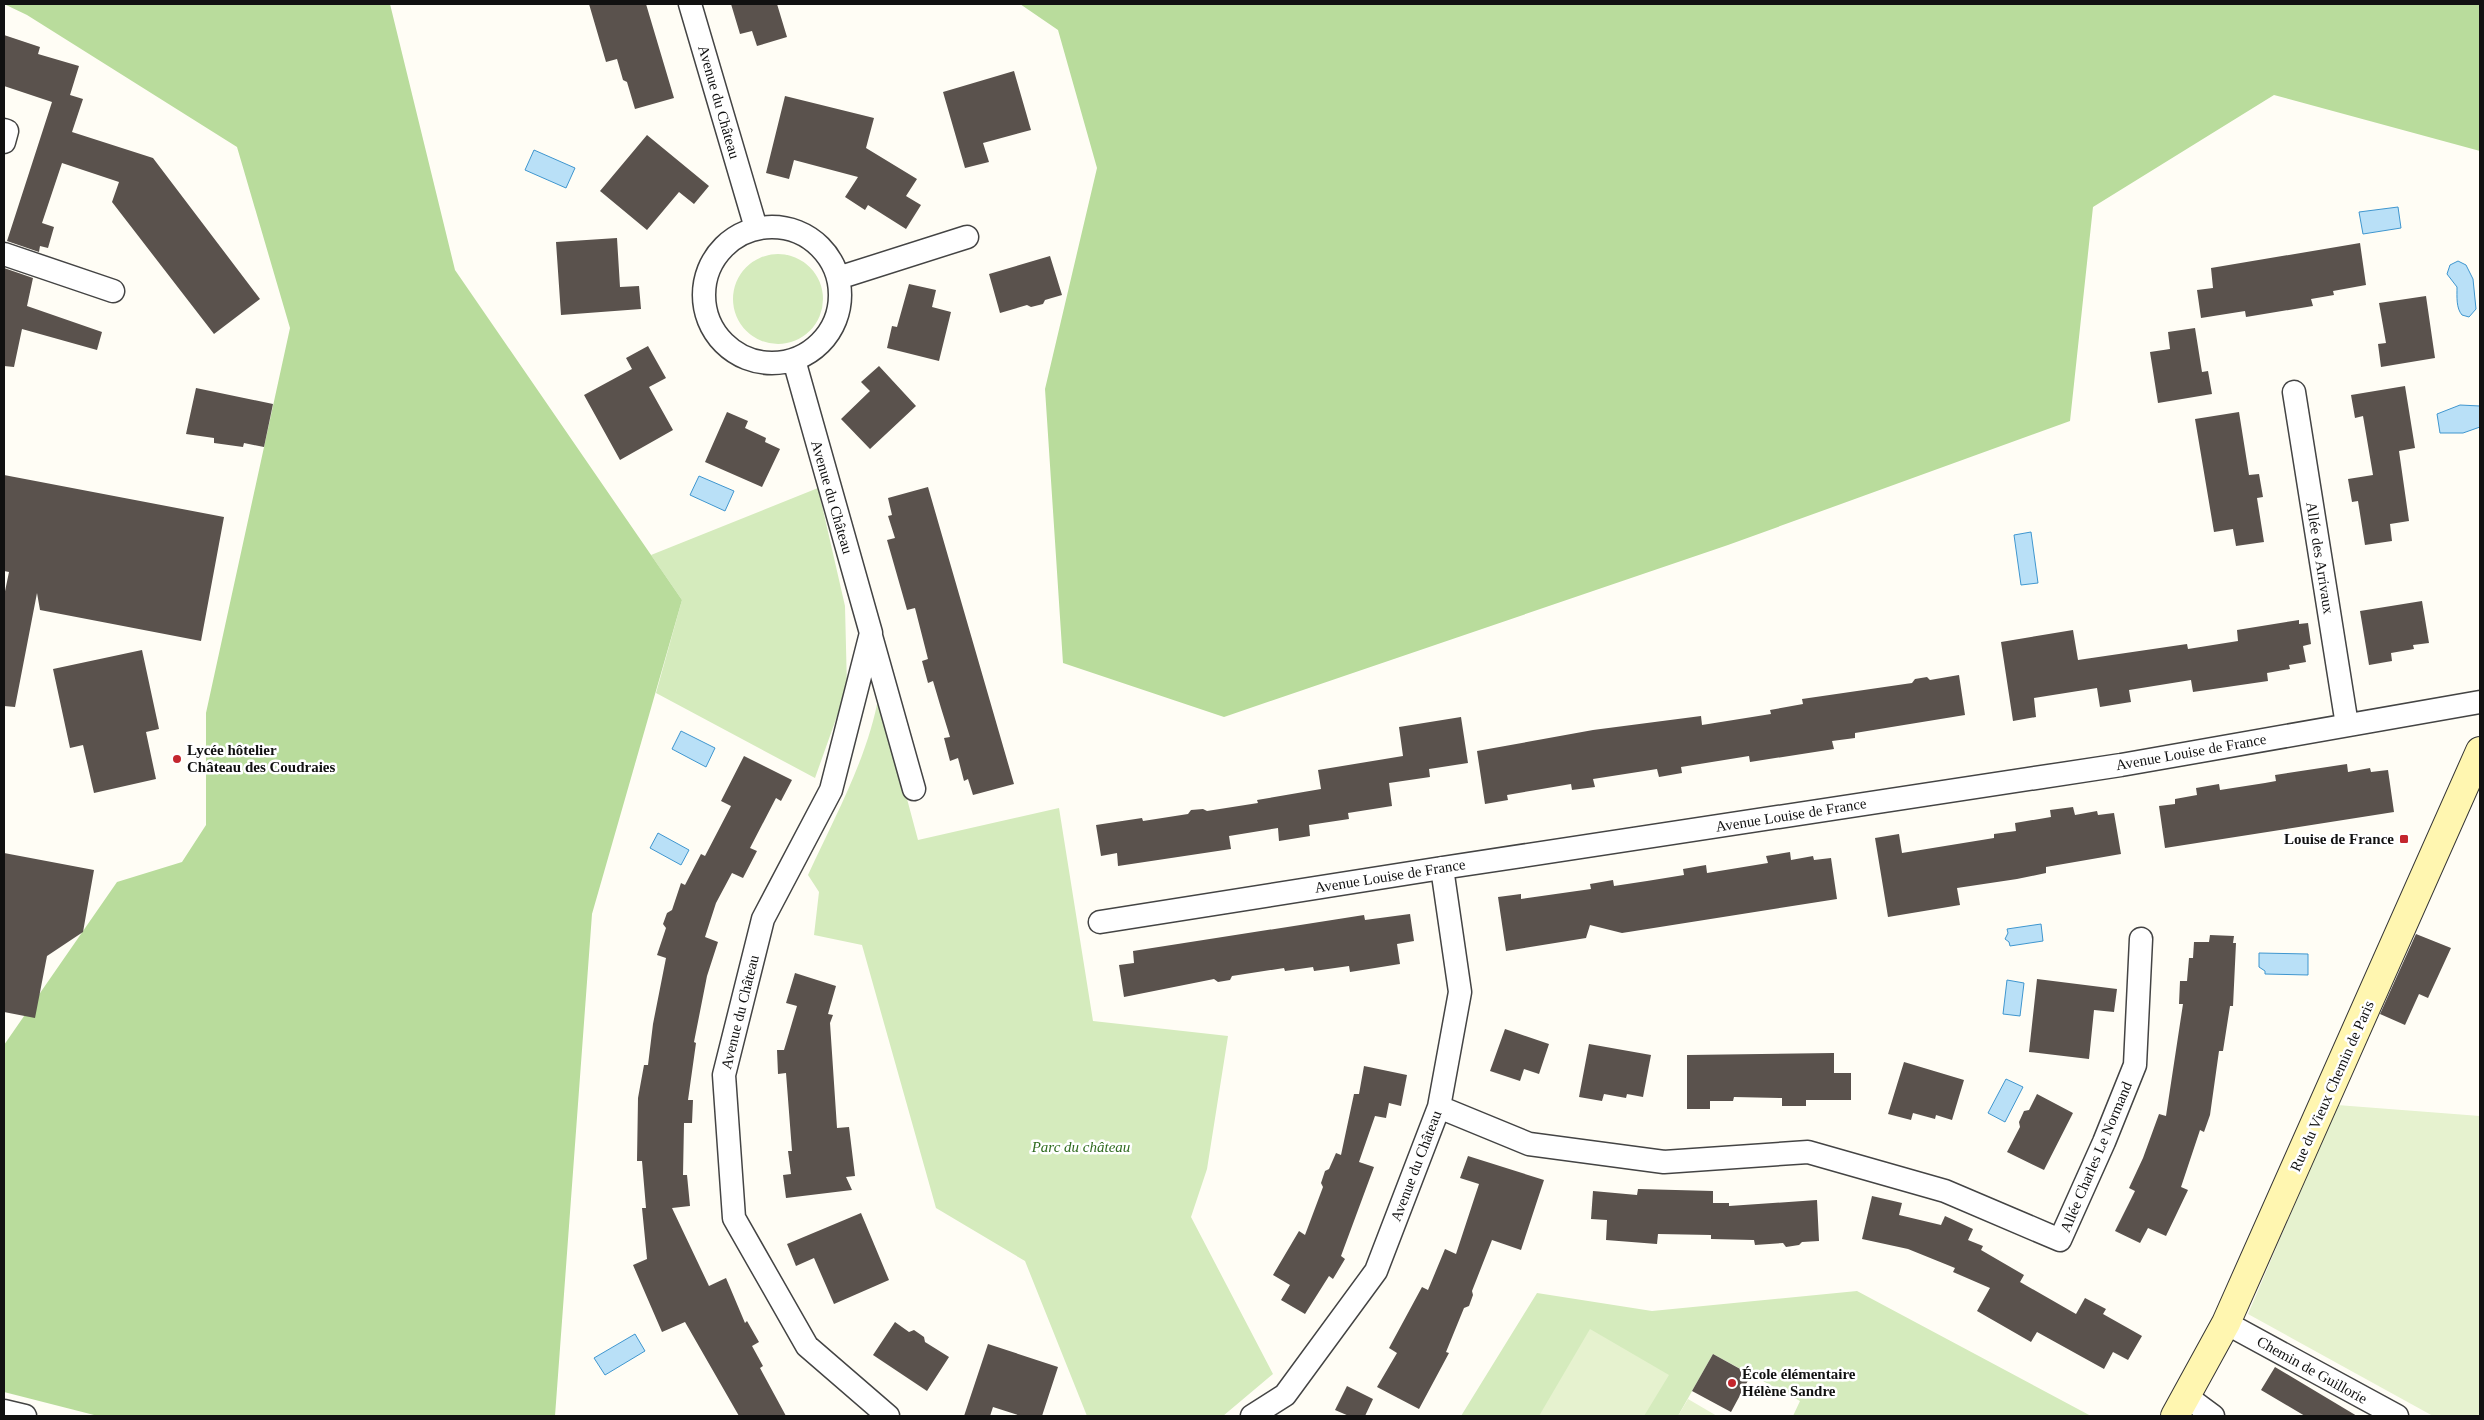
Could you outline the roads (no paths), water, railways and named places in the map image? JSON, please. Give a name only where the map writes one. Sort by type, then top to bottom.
[{"type":"street","name":"Avenue du Château","points":[[690,4],[756,228]]},
{"type":"street","points":[[4,130],[7,131],[4,142]]},
{"type":"street","points":[[756,228],[782,228],[807,237],[826,254],[838,278],[840,298],[836,318],[830,330],[812,351],[794,360],[766,363],[740,356],[718,338],[706,314],[704,286],[712,260],[731,240],[756,228]]},
{"type":"street","points":[[838,278],[967,237]]},
{"type":"street","points":[[4,254],[113,291]]},
{"type":"street","name":"Avenue du Château","points":[[794,360],[914,789]]},
{"type":"street","name":"Allée des Arrivaux","points":[[2294,392],[2347,725]]},
{"type":"street","name":"Avenue du Château","points":[[871,633],[831,790],[763,918],[724,1074],[734,1218],[806,1346],[888,1416]]},
{"type":"street","name":"Avenue Louise de France","points":[[1100,922],[2121,765],[2480,702]]},
{"type":"street","name":"Rue du Vieux Chemin de Paris","points":[[2180,1406],[2226,1323],[2480,751]]},
{"type":"street","name":"Avenue du Château","points":[[1252,1416],[1285,1395],[1376,1272],[1439,1107],[1460,992],[1442,868]]},
{"type":"street","name":"Allée Charles Le Normand","points":[[1439,1107],[1529,1144],[1664,1162],[1808,1152],[1945,1191],[2060,1240],[2104,1142],[2134,1065],[2141,939]]},
{"type":"street","name":"Chemin de Guillorie","points":[[2226,1323],[2397,1416]]},
{"type":"street","points":[[2180,1406],[2213,1416]]},
{"type":"street","points":[[4,1411],[25,1416]]},
{"type":"water","points":[[534,150],[575,168],[566,188],[525,170]]},
{"type":"water","points":[[2398,207],[2401,228],[2363,234],[2359,212]]},
{"type":"water","points":[[2458,261],[2466,265],[2473,279],[2476,309],[2469,317],[2462,315],[2460,312],[2457,302],[2457,287],[2447,274],[2450,265]]},
{"type":"water","points":[[2460,405],[2480,406],[2480,427],[2463,433],[2440,433],[2437,414]]},
{"type":"water","points":[[699,476],[734,491],[725,511],[690,495]]},
{"type":"water","points":[[2031,532],[2038,583],[2021,585],[2014,535]]},
{"type":"water","points":[[681,731],[715,748],[706,767],[672,749]]},
{"type":"water","points":[[658,833],[689,850],[681,865],[650,848]]},
{"type":"water","points":[[2041,924],[2043,941],[2010,946],[2009,942],[2005,939],[2008,933],[2007,929]]},
{"type":"water","points":[[2259,953],[2308,954],[2308,975],[2265,974],[2265,971],[2259,967]]},
{"type":"water","points":[[2007,980],[2024,983],[2020,1016],[2003,1014]]},
{"type":"water","points":[[2006,1079],[2023,1087],[2005,1122],[1988,1113]]},
{"type":"water","points":[[635,1334],[645,1351],[605,1375],[594,1358]]},
{"type":"place","name":"Lycée hôtelier Château des Coudraies","points":[[177,759]]},
{"type":"place","name":"Louise de France","points":[[2404,839]]},
{"type":"place","name":"École élémentaire Hélène Sandre","points":[[1732,1383]]},
{"type":"park label","name":"Parc du château","points":[[1081,1147]]}]
